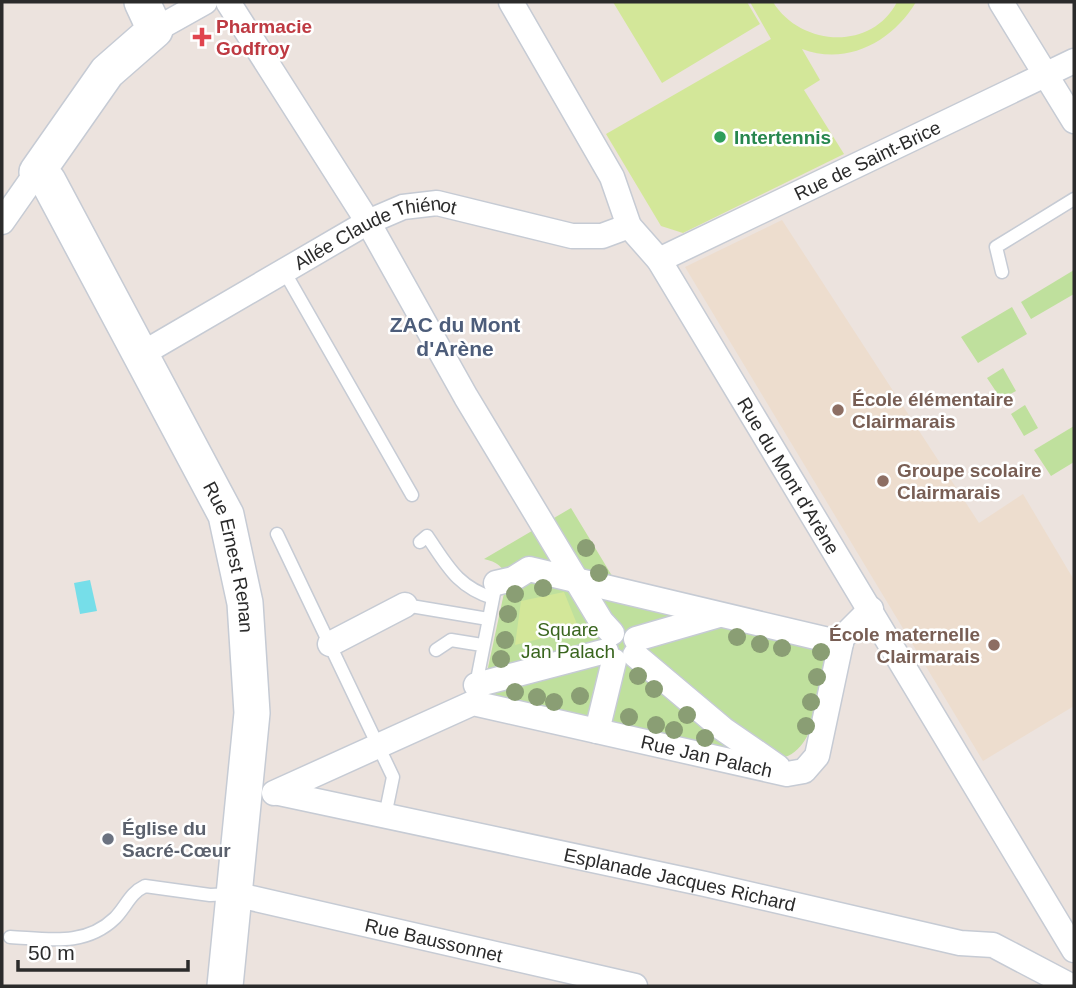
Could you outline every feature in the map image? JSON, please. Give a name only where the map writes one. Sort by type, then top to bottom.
[{"type":"street","points":[[2,222],[149,16],[205,2]]},
{"type":"street","points":[[228,2],[368,222],[466,397],[601,621],[621,648],[723,729],[787,774]]},
{"type":"street","name":"Rue du Mont d'Arène","points":[[511,2],[612,177],[629,226],[659,260],[1074,950]]},
{"type":"street","points":[[1001,2],[1074,121]]},
{"type":"street","name":"Rue de Saint-Brice","points":[[659,260],[1074,61]]},
{"type":"street","name":"Rue Ernest Renan","points":[[37,172],[48,181],[226,515],[245,603],[252,713],[262,792],[234,894],[225,986]]},
{"type":"street","name":"Allée Claude Thiénot","points":[[140,355],[368,222],[403,207],[437,203],[572,236],[602,236],[629,226]]},
{"type":"street","points":[[490,587],[513,579],[528,569],[841,643]]},
{"type":"street","points":[[330,644],[405,604]]},
{"type":"street","name":"Rue Jan Palach","points":[[475,694],[597,731],[787,774],[804,771],[817,756],[842,638],[871,610]]},
{"type":"street","points":[[262,792],[379,747],[475,694],[723,614]]},
{"type":"street","points":[[597,731],[621,648]]},
{"type":"street","name":"Esplanade Jacques Richard","points":[[262,792],[385,816],[960,943],[993,945],[1071,986]]},
{"type":"street","name":"Rue Baussonnet","points":[[234,894],[635,986]]},
{"type":"lane","points":[[1002,272],[996,247],[1074,199]]},
{"type":"lane","points":[[284,271],[412,495]]},
{"type":"lane","points":[[277,534],[393,777],[385,816]]},
{"type":"lane","points":[[420,542],[427,536],[458,579],[472,592],[490,587],[488,619],[475,694]]},
{"type":"lane","points":[[405,604],[488,619]]},
{"type":"lane","points":[[436,650],[451,640],[482,645]]},
{"type":"lane","points":[[10,937],[70,941],[81,938],[100,930],[117,917],[135,891],[145,886],[210,895],[234,894]]},
{"type":"shaded area","name":"École élémentaire Clairmarais","points":[[782,220],[979,523],[1023,494],[1074,580],[1074,706],[983,761],[685,267]]},
{"type":"green space","points":[[613,2],[747,2],[760,24],[662,83]]},
{"type":"green space","name":"Intertennis","points":[[750,2],[773,2],[785,17],[800,28],[817,35],[835,37],[853,36],[870,29],[885,18],[897,2],[916,2],[894,29],[867,47],[835,54],[819,54],[802,49],[820,80],[804,90],[844,154],[683,233],[661,226],[606,134],[771,39]]},
{"type":"green space","points":[[1074,270],[1074,294],[1031,319],[1021,302]]},
{"type":"green space","points":[[1012,307],[1027,334],[978,363],[961,337]]},
{"type":"green space","points":[[1003,368],[1016,391],[1001,399],[987,378]]},
{"type":"green space","points":[[1025,405],[1038,428],[1024,436],[1011,414]]},
{"type":"green space","points":[[1074,426],[1074,462],[1051,476],[1034,450]]},
{"type":"green space","name":"Square Jan Palach","points":[[571,508],[623,594],[827,647],[815,716],[800,747],[789,756],[773,759],[491,695],[486,677],[507,579],[499,565],[484,559]]},
{"type":"green space","points":[[564,592],[579,629],[515,645],[521,601]]},
{"type":"water","points":[[90,580],[97,611],[80,614],[74,583]]},
{"type":"place","name":"Pharmacie Godfroy","points":[[202,37]]},
{"type":"place","name":"Intertennis","points":[[720,137]]},
{"type":"place","name":"École élémentaire Clairmarais","points":[[838,410]]},
{"type":"place","name":"Groupe scolaire Clairmarais","points":[[883,481]]},
{"type":"place","name":"École maternelle Clairmarais","points":[[994,645]]},
{"type":"place","name":"Église du Sacré-Cœur","points":[[108,839]]},
{"type":"district","name":"ZAC du Mont d'Arène","points":[[455,337]]}]
